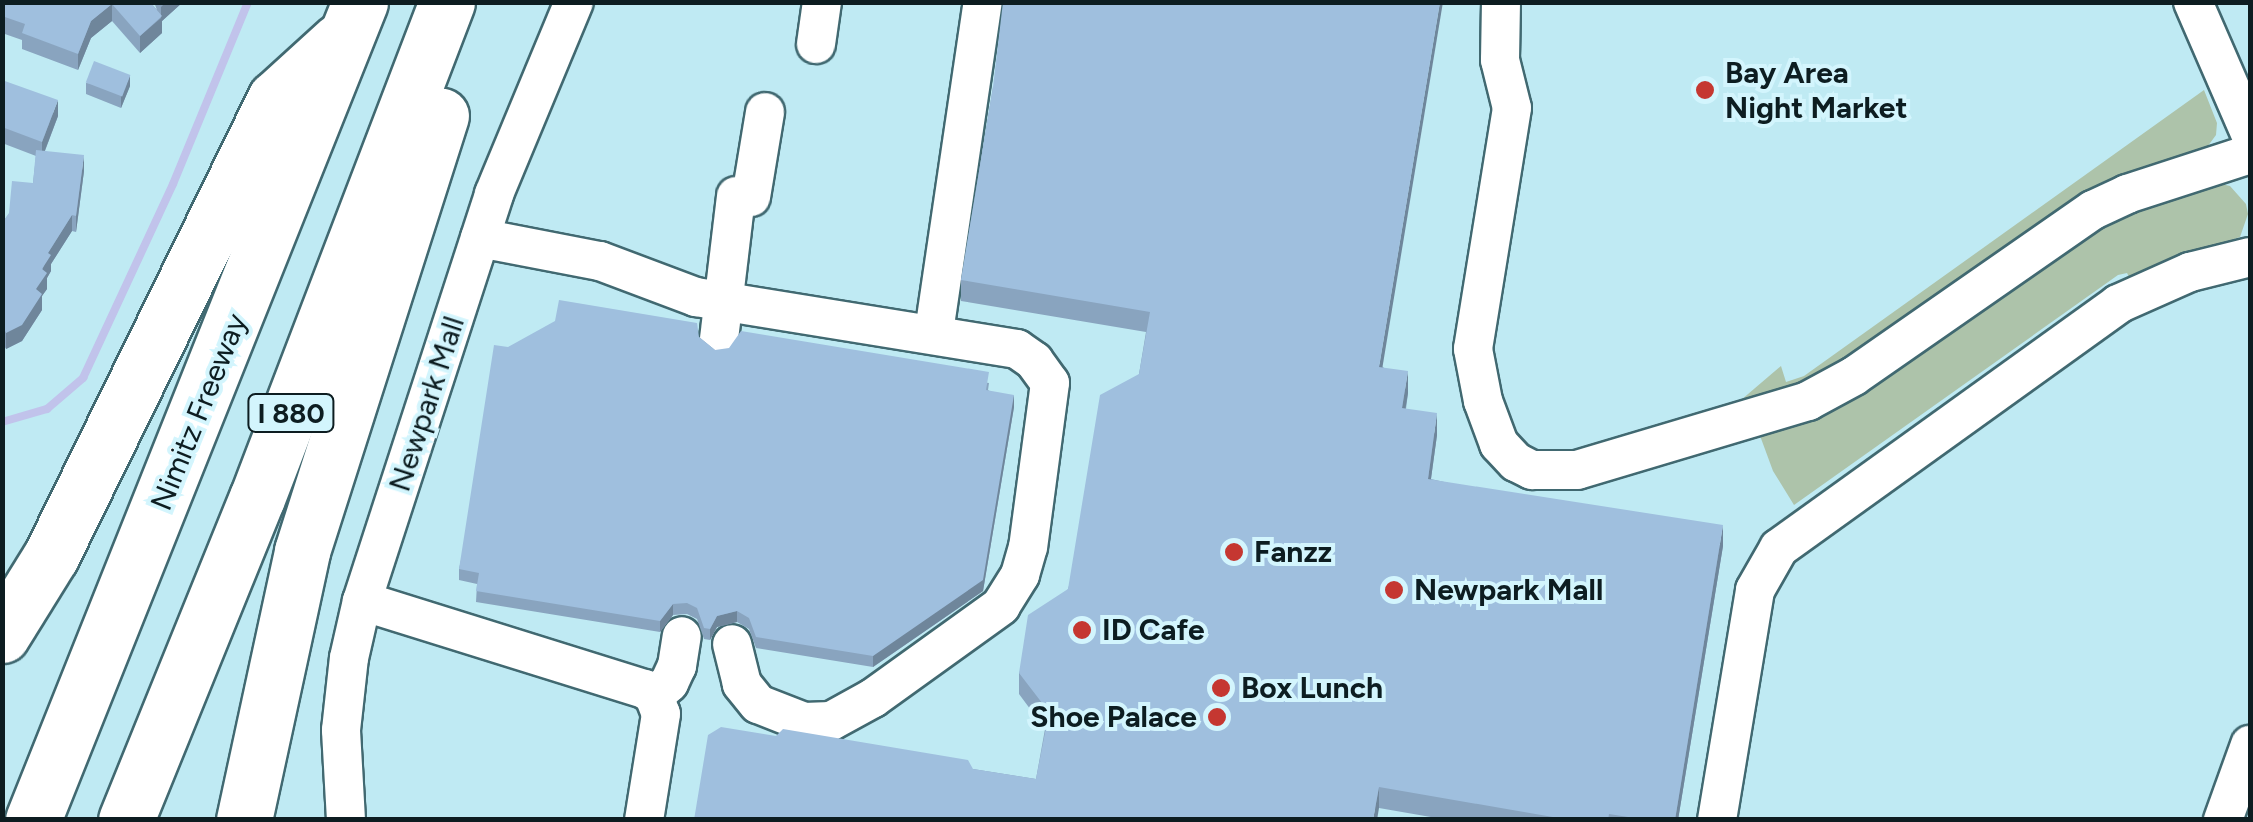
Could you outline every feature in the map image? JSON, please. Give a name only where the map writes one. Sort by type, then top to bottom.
[{"type":"highway","name":"I 880","points":[[130,812],[257,498],[447,2]]},
{"type":"highway","points":[[244,820],[302,551],[417,198],[475,2]]},
{"type":"highway","points":[[2,634],[51,556],[275,99],[354,18]]},
{"type":"highway","name":"Nimitz Freeway","points":[[33,820],[354,18]]},
{"type":"street","name":"Newpark Mall","points":[[346,820],[341,730],[349,658],[362,600],[480,238],[574,2]]},
{"type":"street","points":[[816,44],[822,2]]},
{"type":"street","points":[[934,332],[983,2]]},
{"type":"street","points":[[1501,2],[1499,46],[1512,108],[1472,349],[1490,426],[1516,462],[1532,470],[1577,470],[1808,401],[1854,376],[2092,210],[2127,194],[2250,154]]},
{"type":"street","points":[[2193,2],[2250,133]]},
{"type":"street","points":[[722,320],[743,196],[764,112]]},
{"type":"street","points":[[480,238],[600,261],[722,320],[934,332],[1017,349],[1034,361],[1050,383],[1028,546],[1012,591],[979,624],[873,698],[831,720],[804,722],[758,704],[742,684],[732,644]]},
{"type":"street","points":[[1717,820],[1755,590],[1778,548],[2118,304],[2190,272],[2250,257]]},
{"type":"street","points":[[362,600],[636,685],[654,696],[661,714],[644,820]]},
{"type":"street","points":[[654,696],[669,683],[677,666],[682,636]]},
{"type":"street","points":[[2224,820],[2250,745]]},
{"type":"green space","points":[[2204,90],[2217,123],[2216,135],[2202,154],[2096,190],[2057,212],[1834,370],[1749,401],[1741,400],[1781,366],[1786,382],[1804,376]]},
{"type":"green space","points":[[2217,183],[2230,186],[2246,204],[2248,214],[2240,237],[2129,277],[2127,273],[2118,275],[1794,505],[1773,471],[1759,433],[2101,225],[2136,208]]},
{"type":"building","points":[[2,2],[150,2],[162,16],[140,36],[112,4],[91,21],[78,54],[22,33],[25,24],[2,16]]},
{"type":"building","name":"Newpark Mall","points":[[1003,2],[1440,2],[1379,367],[1408,371],[1402,408],[1437,413],[1428,479],[1723,525],[1675,820],[1609,814],[1608,820],[1570,820],[1379,787],[1373,820],[694,820],[708,735],[721,727],[776,736],[783,729],[968,760],[973,769],[1036,779],[1049,712],[1019,673],[1028,615],[1068,589],[1100,395],[1139,374],[1150,312],[961,280]]},
{"type":"building","points":[[94,61],[130,75],[122,96],[86,82]]},
{"type":"building","points":[[2,80],[58,100],[42,142],[2,127]]},
{"type":"building","points":[[36,150],[84,155],[76,216],[72,215],[48,253],[51,255],[42,269],[47,273],[36,289],[42,294],[22,325],[6,333],[2,325],[2,223],[9,213],[12,181],[33,183]]},
{"type":"building","points":[[559,300],[697,323],[699,337],[715,350],[729,348],[741,331],[989,372],[986,390],[1014,395],[983,580],[873,656],[756,637],[749,618],[737,611],[717,616],[710,629],[704,628],[697,608],[687,603],[673,604],[660,621],[476,591],[479,573],[459,569],[494,345],[508,347],[555,321]]},
{"type":"waterway","points":[[2,422],[47,409],[83,378],[173,184],[248,2]]},
{"type":"place","name":"Bay Area Night Market","points":[[1705,90]]},
{"type":"place","name":"Fanzz","points":[[1234,552]]},
{"type":"place","name":"Newpark Mall","points":[[1394,590]]},
{"type":"place","name":"ID Cafe","points":[[1082,630]]},
{"type":"place","name":"Box Lunch","points":[[1221,688]]},
{"type":"place","name":"Shoe Palace","points":[[1217,717]]}]
